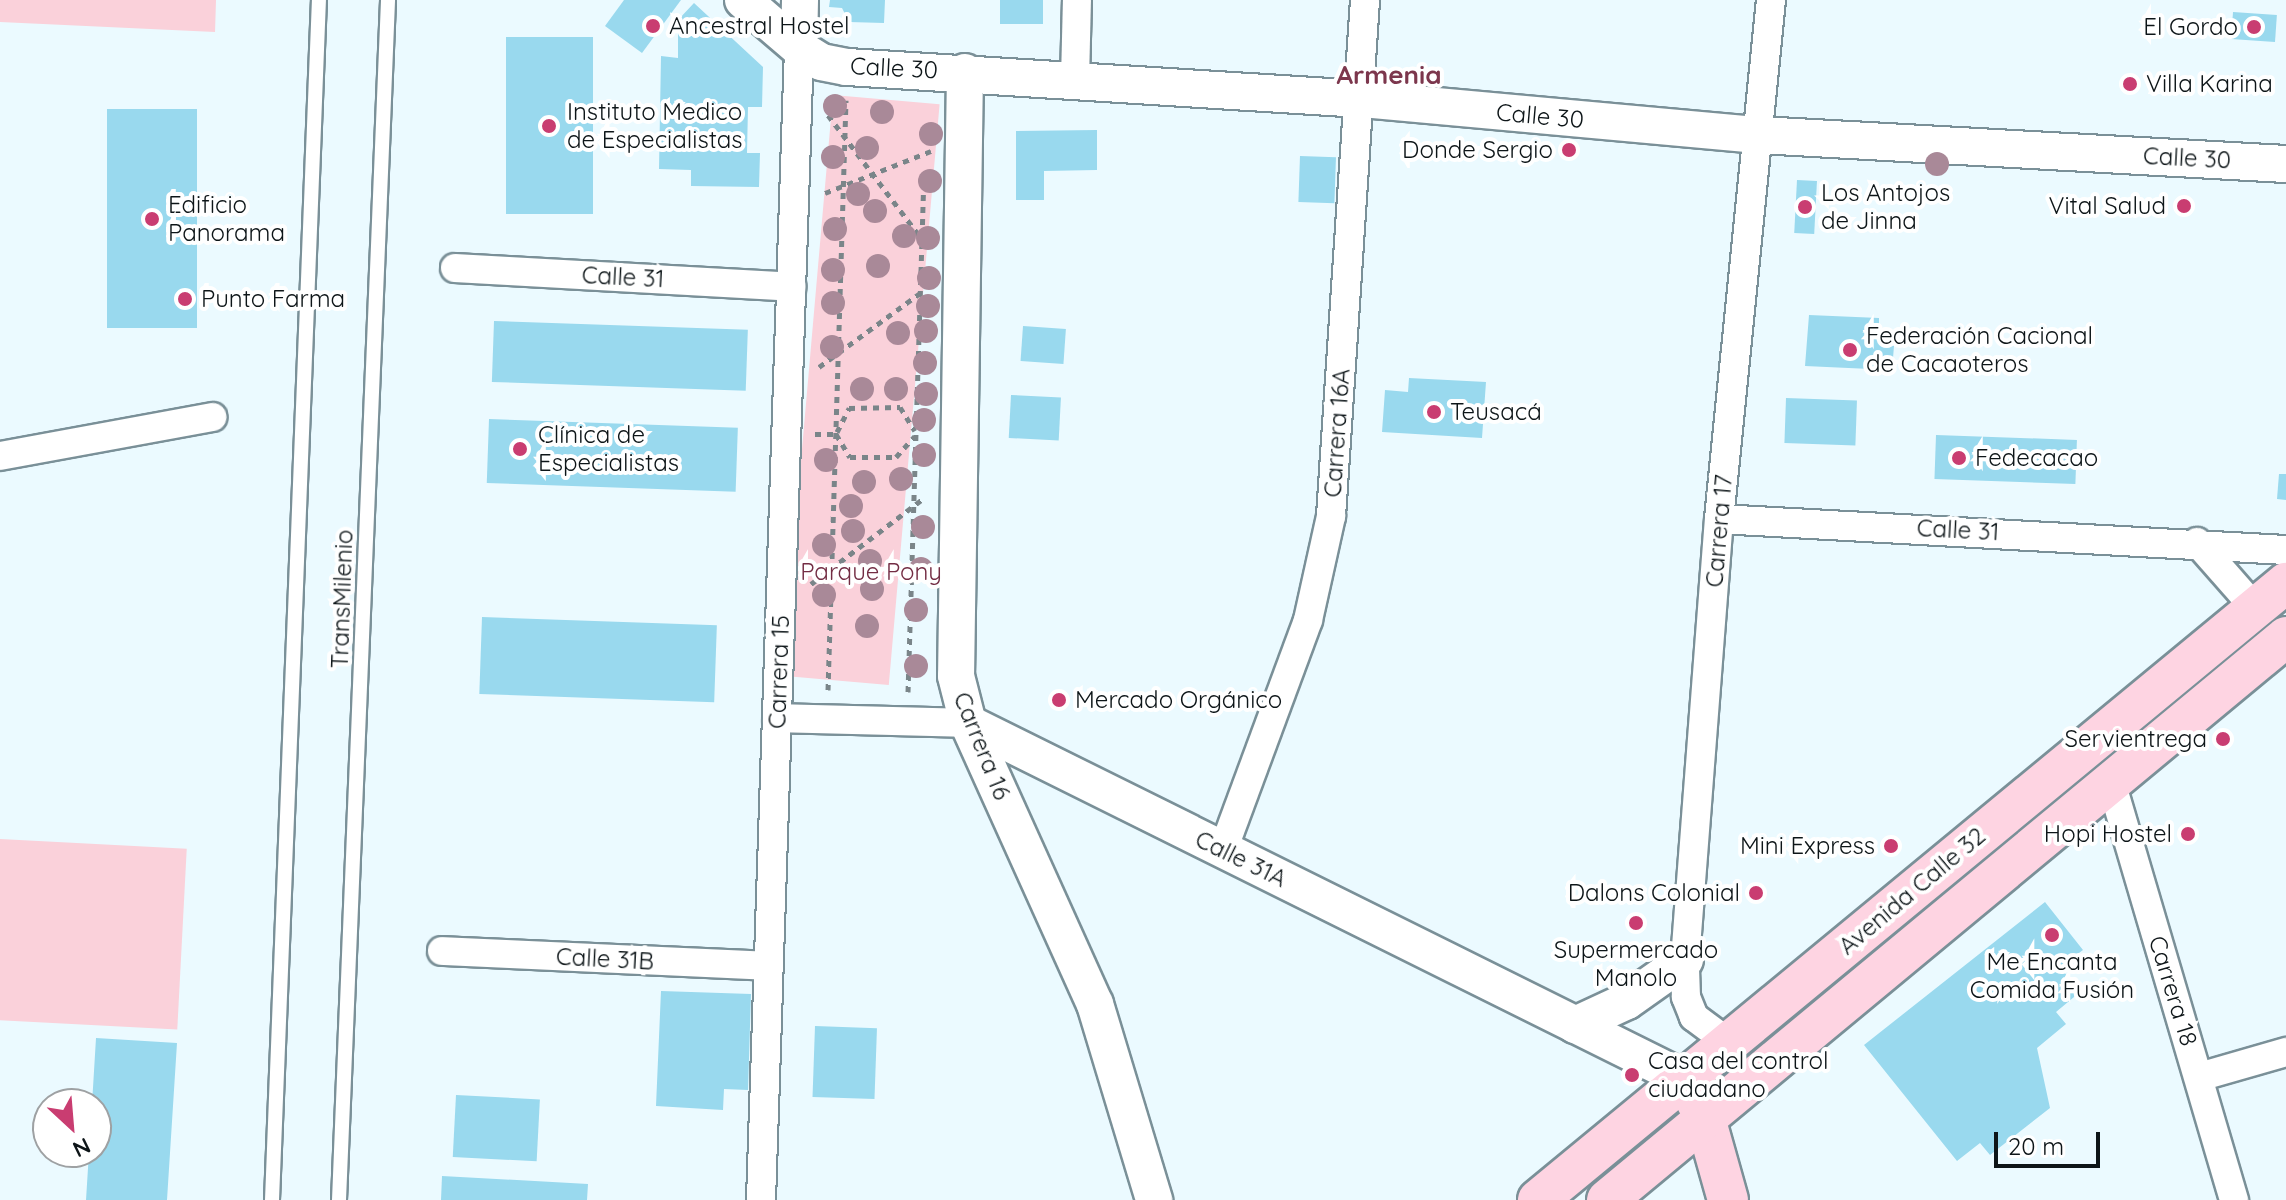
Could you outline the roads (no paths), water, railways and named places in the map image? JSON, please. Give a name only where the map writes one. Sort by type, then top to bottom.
[{"type":"main road","name":"Avenida Calle 32","points":[[1538,1200],[2286,583]]},
{"type":"main road","name":"Avenida Calle 32","points":[[1607,1200],[2286,637]]},
{"type":"main road","points":[[1685,1079],[1705,1118],[1728,1200]]},
{"type":"street","name":"Calle 30","points":[[743,0],[799,62],[1361,99],[1759,135],[2286,164]]},
{"type":"street","name":"Carrera 15","points":[[761,1200],[800,0]]},
{"type":"street","points":[[1075,80],[1077,0]]},
{"type":"street","name":"Carrera 16A","points":[[1223,850],[1308,620],[1331,516],[1361,99],[1365,0]]},
{"type":"street","name":"Carrera 17","points":[[1729,1043],[1694,1017],[1686,997],[1685,960],[1719,519],[1771,0]]},
{"type":"street","name":"Carrera 16","points":[[965,72],[954,653],[968,723],[1095,1004],[1154,1200]]},
{"type":"street","name":"Calle 31","points":[[455,268],[791,287]]},
{"type":"street","points":[[0,456],[212,417]]},
{"type":"street","name":"Calle 31","points":[[1719,519],[2197,542],[2286,550]]},
{"type":"street","points":[[2197,542],[2255,608]]},
{"type":"street","name":"Calle 31A","points":[[777,718],[968,723],[1685,1079]]},
{"type":"street","name":"Carrera 18","points":[[2111,782],[2234,1200]]},
{"type":"street","name":"Calle 31B","points":[[442,951],[769,966]]},
{"type":"street","points":[[1575,1025],[1627,1001],[1685,960]]},
{"type":"street","points":[[2199,1077],[2286,1052]]},
{"type":"lane","name":"TransMilenio","points":[[272,1200],[319,0]]},
{"type":"lane","name":"TransMilenio","points":[[339,1200],[388,0]]},
{"type":"place","name":"Ancestral Hostel","points":[[653,26]]},
{"type":"place","name":"El Gordo","points":[[2254,27]]},
{"type":"place","name":"Villa Karina","points":[[2130,84]]},
{"type":"place","name":"Instituto Medico de Especialistas","points":[[549,126]]},
{"type":"place","name":"Donde Sergio","points":[[1569,150]]},
{"type":"place","name":"Vital Salud","points":[[2184,206]]},
{"type":"place","name":"Los Antojos de Jinna","points":[[1805,207]]},
{"type":"place","name":"Edificio Panorama","points":[[152,219]]},
{"type":"place","name":"Punto Farma","points":[[185,299]]},
{"type":"place","name":"Federación Cacional de Cacaoteros","points":[[1850,350]]},
{"type":"place","name":"Teusacá","points":[[1434,412]]},
{"type":"place","name":"Clínica de Especialistas","points":[[520,449]]},
{"type":"place","name":"Fedecacao","points":[[1959,458]]},
{"type":"place","name":"Mercado Orgánico","points":[[1059,700]]},
{"type":"place","name":"Servientrega","points":[[2223,739]]},
{"type":"place","name":"Hopi Hostel","points":[[2188,834]]},
{"type":"place","name":"Mini Express","points":[[1891,846]]},
{"type":"place","name":"Dalons Colonial","points":[[1756,893]]},
{"type":"place","name":"Supermercado Manolo","points":[[1636,923]]},
{"type":"place","name":"Me Encanta Comida Fusión","points":[[2052,935]]},
{"type":"place","name":"Casa del control ciudadano","points":[[1632,1075]]},
{"type":"district","name":"Armenia","points":[[1389,75]]},
{"type":"park label","name":"Parque Pony","points":[[871,572]]}]
